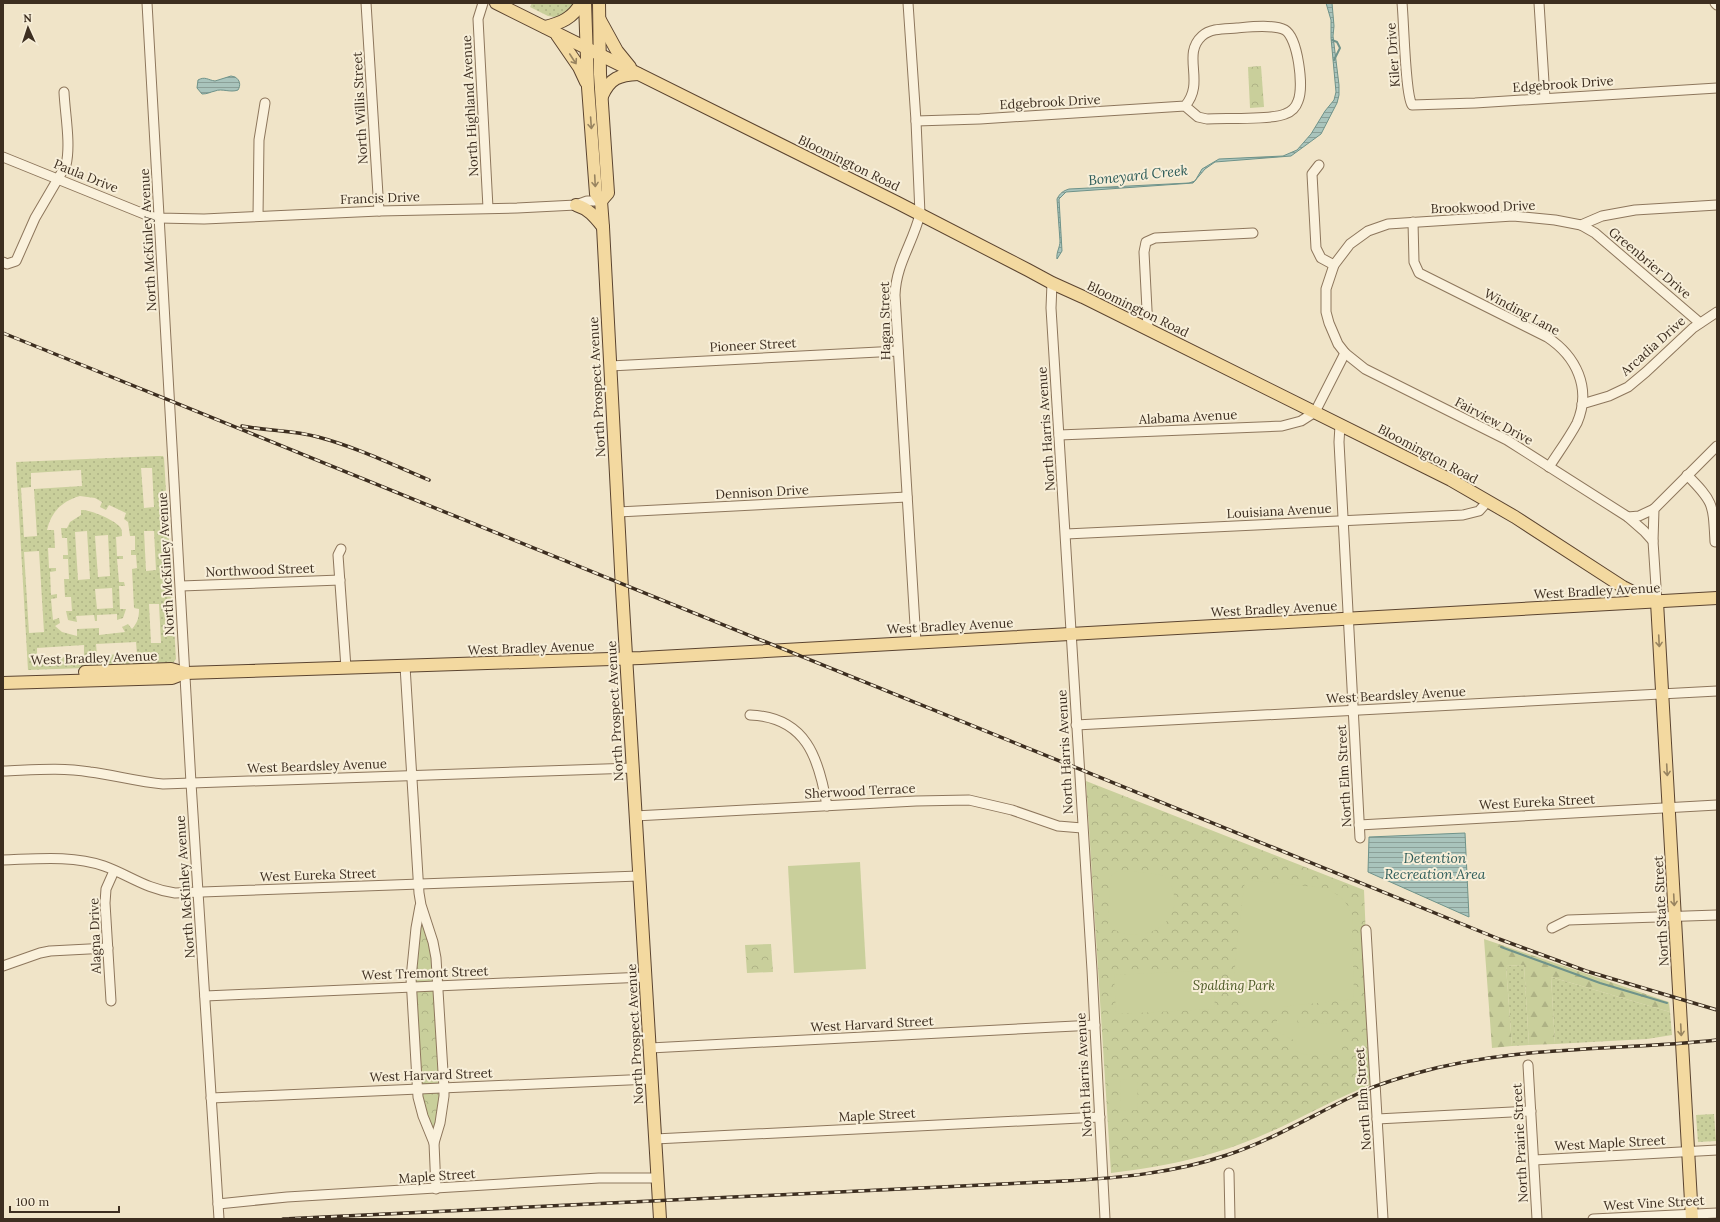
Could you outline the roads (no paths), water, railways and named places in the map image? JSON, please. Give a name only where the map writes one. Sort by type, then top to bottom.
[{"type":"main road","name":"Bloomington Road","points":[[496,3],[920,214],[1052,283],[1148,329],[1451,480],[1488,501],[1623,587],[1657,602]]},
{"type":"main road","points":[[581,3],[574,13],[566,20],[550,30],[579,67],[588,87]]},
{"type":"main road","name":"North Prospect Avenue","points":[[585,3],[588,87],[596,194],[601,201],[603,227],[626,658],[660,1219]]},
{"type":"main road","name":"North Prospect Avenue","points":[[599,3],[601,97],[608,192],[601,201]]},
{"type":"main road","points":[[600,18],[617,51],[636,72],[614,79],[608,84],[601,97]]},
{"type":"main road","points":[[576,205],[587,210],[603,227]]},
{"type":"main road","name":"West Bradley Avenue","points":[[3,675],[171,669],[185,673],[626,658],[1717,598]]},
{"type":"main road","name":"North State Street","points":[[1657,602],[1691,1217]]},
{"type":"main road","name":"West Bradley Avenue","points":[[3,683],[172,678],[185,673]]},
{"type":"street","name":"North McKinley Avenue","points":[[147,3],[191,783],[219,1219]]},
{"type":"street","name":"North Willis Street","points":[[366,3],[379,211]]},
{"type":"street","name":"North Highland Avenue","points":[[483,3],[478,20],[488,208]]},
{"type":"street","name":"Hagan Street","points":[[908,3],[916,121],[920,214],[917,226],[898,271],[896,282],[898,351],[916,642]]},
{"type":"street","name":"Kiler Drive","points":[[1402,3],[1411,104]]},
{"type":"street","points":[[1539,3],[1545,98]]},
{"type":"street","points":[[1258,27],[1277,28],[1290,34],[1296,49],[1300,91],[1298,101],[1290,111],[1279,116],[1207,118],[1193,114],[1185,106],[1194,91],[1193,53],[1198,41],[1203,35],[1220,29],[1258,27]]},
{"type":"street","name":"Edgebrook Drive","points":[[1411,104],[1429,105],[1717,88]]},
{"type":"street","points":[[3,262],[7,264],[14,262],[20,255],[35,218],[66,165],[68,157],[64,92]]},
{"type":"street","points":[[258,216],[259,140],[264,103]]},
{"type":"street","name":"Edgebrook Drive","points":[[916,121],[980,119],[1185,106]]},
{"type":"street","name":"Paula Drive","points":[[3,157],[149,216],[159,218]]},
{"type":"street","points":[[1319,165],[1312,174],[1316,248],[1321,258],[1334,265]]},
{"type":"street","name":"Francis Drive","points":[[159,218],[204,218],[576,205],[587,201],[601,201]]},
{"type":"street","points":[[1581,225],[1602,216],[1624,211],[1717,205]]},
{"type":"street","name":"Brookwood Drive","points":[[1345,353],[1332,333],[1326,312],[1326,289],[1334,265],[1350,244],[1368,231],[1388,224],[1513,216],[1549,219],[1581,225]]},
{"type":"street","name":"Winding Lane","points":[[1413,222],[1414,262],[1419,273],[1547,337],[1558,344],[1566,352],[1578,372],[1581,384],[1582,404],[1576,423],[1549,467]]},
{"type":"street","name":"Greenbrier Drive","points":[[1581,225],[1595,234],[1700,323]]},
{"type":"street","points":[[1148,329],[1144,252],[1146,242],[1155,238],[1253,233]]},
{"type":"street","name":"North Harris Avenue","points":[[1052,283],[1051,308],[1066,534],[1105,1219]]},
{"type":"street","name":"Arcadia Drive","points":[[1582,404],[1609,396],[1632,384],[1700,323],[1717,312]]},
{"type":"street","name":"Pioneer Street","points":[[610,366],[898,351]]},
{"type":"street","points":[[1314,412],[1345,353]]},
{"type":"street","name":"Fairview Drive","points":[[1345,353],[1365,369],[1507,440],[1628,517],[1643,529],[1653,541]]},
{"type":"street","name":"Alabama Avenue","points":[[1059,435],[1282,426],[1301,421],[1314,412]]},
{"type":"street","name":"North Elm Street","points":[[1340,425],[1339,442],[1360,838]]},
{"type":"street","points":[[1628,517],[1640,516],[1654,509],[1717,446]]},
{"type":"street","points":[[1687,476],[1703,491],[1712,505],[1715,542]]},
{"type":"street","name":"Dennison Drive","points":[[618,512],[907,497]]},
{"type":"street","name":"Louisiana Avenue","points":[[1066,534],[1473,514],[1483,508],[1488,501]]},
{"type":"street","points":[[1654,509],[1653,541],[1657,602]]},
{"type":"street","points":[[340,549],[338,555],[346,668]]},
{"type":"street","name":"Northwood Street","points":[[181,586],[340,580]]},
{"type":"street","points":[[405,666],[421,905],[433,942],[438,986],[444,1096],[440,1124],[434,1143]]},
{"type":"street","name":"West Beardsley Avenue","points":[[1076,725],[1717,691]]},
{"type":"street","points":[[750,715],[766,716],[779,720],[790,726],[805,742],[818,766],[827,806]]},
{"type":"street","name":"West Beardsley Avenue","points":[[3,771],[68,770],[163,784],[633,768]]},
{"type":"street","name":"Sherwood Terrace","points":[[636,816],[916,800],[969,800],[1012,810],[1058,826],[1082,828]]},
{"type":"street","name":"West Eureka Street","points":[[1359,825],[1717,805]]},
{"type":"street","name":"West Eureka Street","points":[[3,860],[69,859],[102,866],[134,881],[163,892],[175,893],[639,876]]},
{"type":"street","name":"Alagna Drive","points":[[111,1001],[106,894],[114,871]]},
{"type":"street","points":[[421,905],[416,934],[412,987],[417,1089],[420,1107],[434,1143],[436,1189]]},
{"type":"street","points":[[1552,928],[1568,920],[1675,917],[1717,914]]},
{"type":"street","name":"North Elm Street","points":[[1366,930],[1383,1219]]},
{"type":"street","points":[[3,966],[50,951],[108,948]]},
{"type":"street","name":"West Tremont Street","points":[[205,996],[645,977]]},
{"type":"street","name":"West Harvard Street","points":[[650,1048],[1095,1025]]},
{"type":"street","name":"North Prairie Street","points":[[1528,1066],[1537,1219]]},
{"type":"street","name":"West Harvard Street","points":[[211,1098],[652,1079]]},
{"type":"street","points":[[1377,1119],[1531,1111]]},
{"type":"street","name":"Maple Street","points":[[655,1139],[1100,1117]]},
{"type":"street","points":[[1688,1152],[1717,1150]]},
{"type":"street","name":"West Maple Street","points":[[1534,1160],[1688,1152]]},
{"type":"street","points":[[1229,1172],[1230,1219]]},
{"type":"street","name":"Maple Street","points":[[218,1204],[287,1197],[599,1178],[658,1178]]},
{"type":"street","name":"West Vine Street","points":[[1593,1219],[1691,1217],[1717,1213]]},
{"type":"water","points":[[1326,3],[1332,3],[1334,26],[1333,36],[1339,95],[1337,103],[1321,134],[1291,156],[1215,162],[1205,169],[1196,180],[1202,169],[1219,159],[1283,156],[1297,150],[1311,134],[1325,111],[1334,100],[1336,92],[1331,38],[1331,20]]},
{"type":"water","points":[[231,76],[237,78],[240,83],[238,90],[218,90],[202,94],[197,88],[198,80],[200,79],[205,78],[215,81]]},
{"type":"water","points":[[1195,181],[1193,183],[1066,192],[1059,199],[1062,251],[1057,259],[1060,241],[1057,199],[1063,191],[1069,189],[1189,183]]},
{"type":"water","name":"Detention Recreation Area","points":[[1465,833],[1469,917],[1368,872],[1369,837]]},
{"type":"waterway","name":"Boneyard Creek","points":[[1332,40],[1337,42],[1340,48],[1334,60]]},
{"type":"waterway","points":[[1501,947],[1600,983],[1667,1003]]},
{"type":"railway","points":[[3,333],[1499,939],[1586,971],[1717,1010]]},
{"type":"railway","points":[[242,426],[299,433],[332,441],[429,480]]},
{"type":"railway","points":[[283,1219],[1064,1181],[1146,1174],[1187,1166],[1227,1155],[1263,1141],[1372,1087],[1417,1073],[1454,1064],[1529,1053],[1717,1040]]},
{"type":"park label","name":"Spalding Park","points":[[1234,985]]}]
